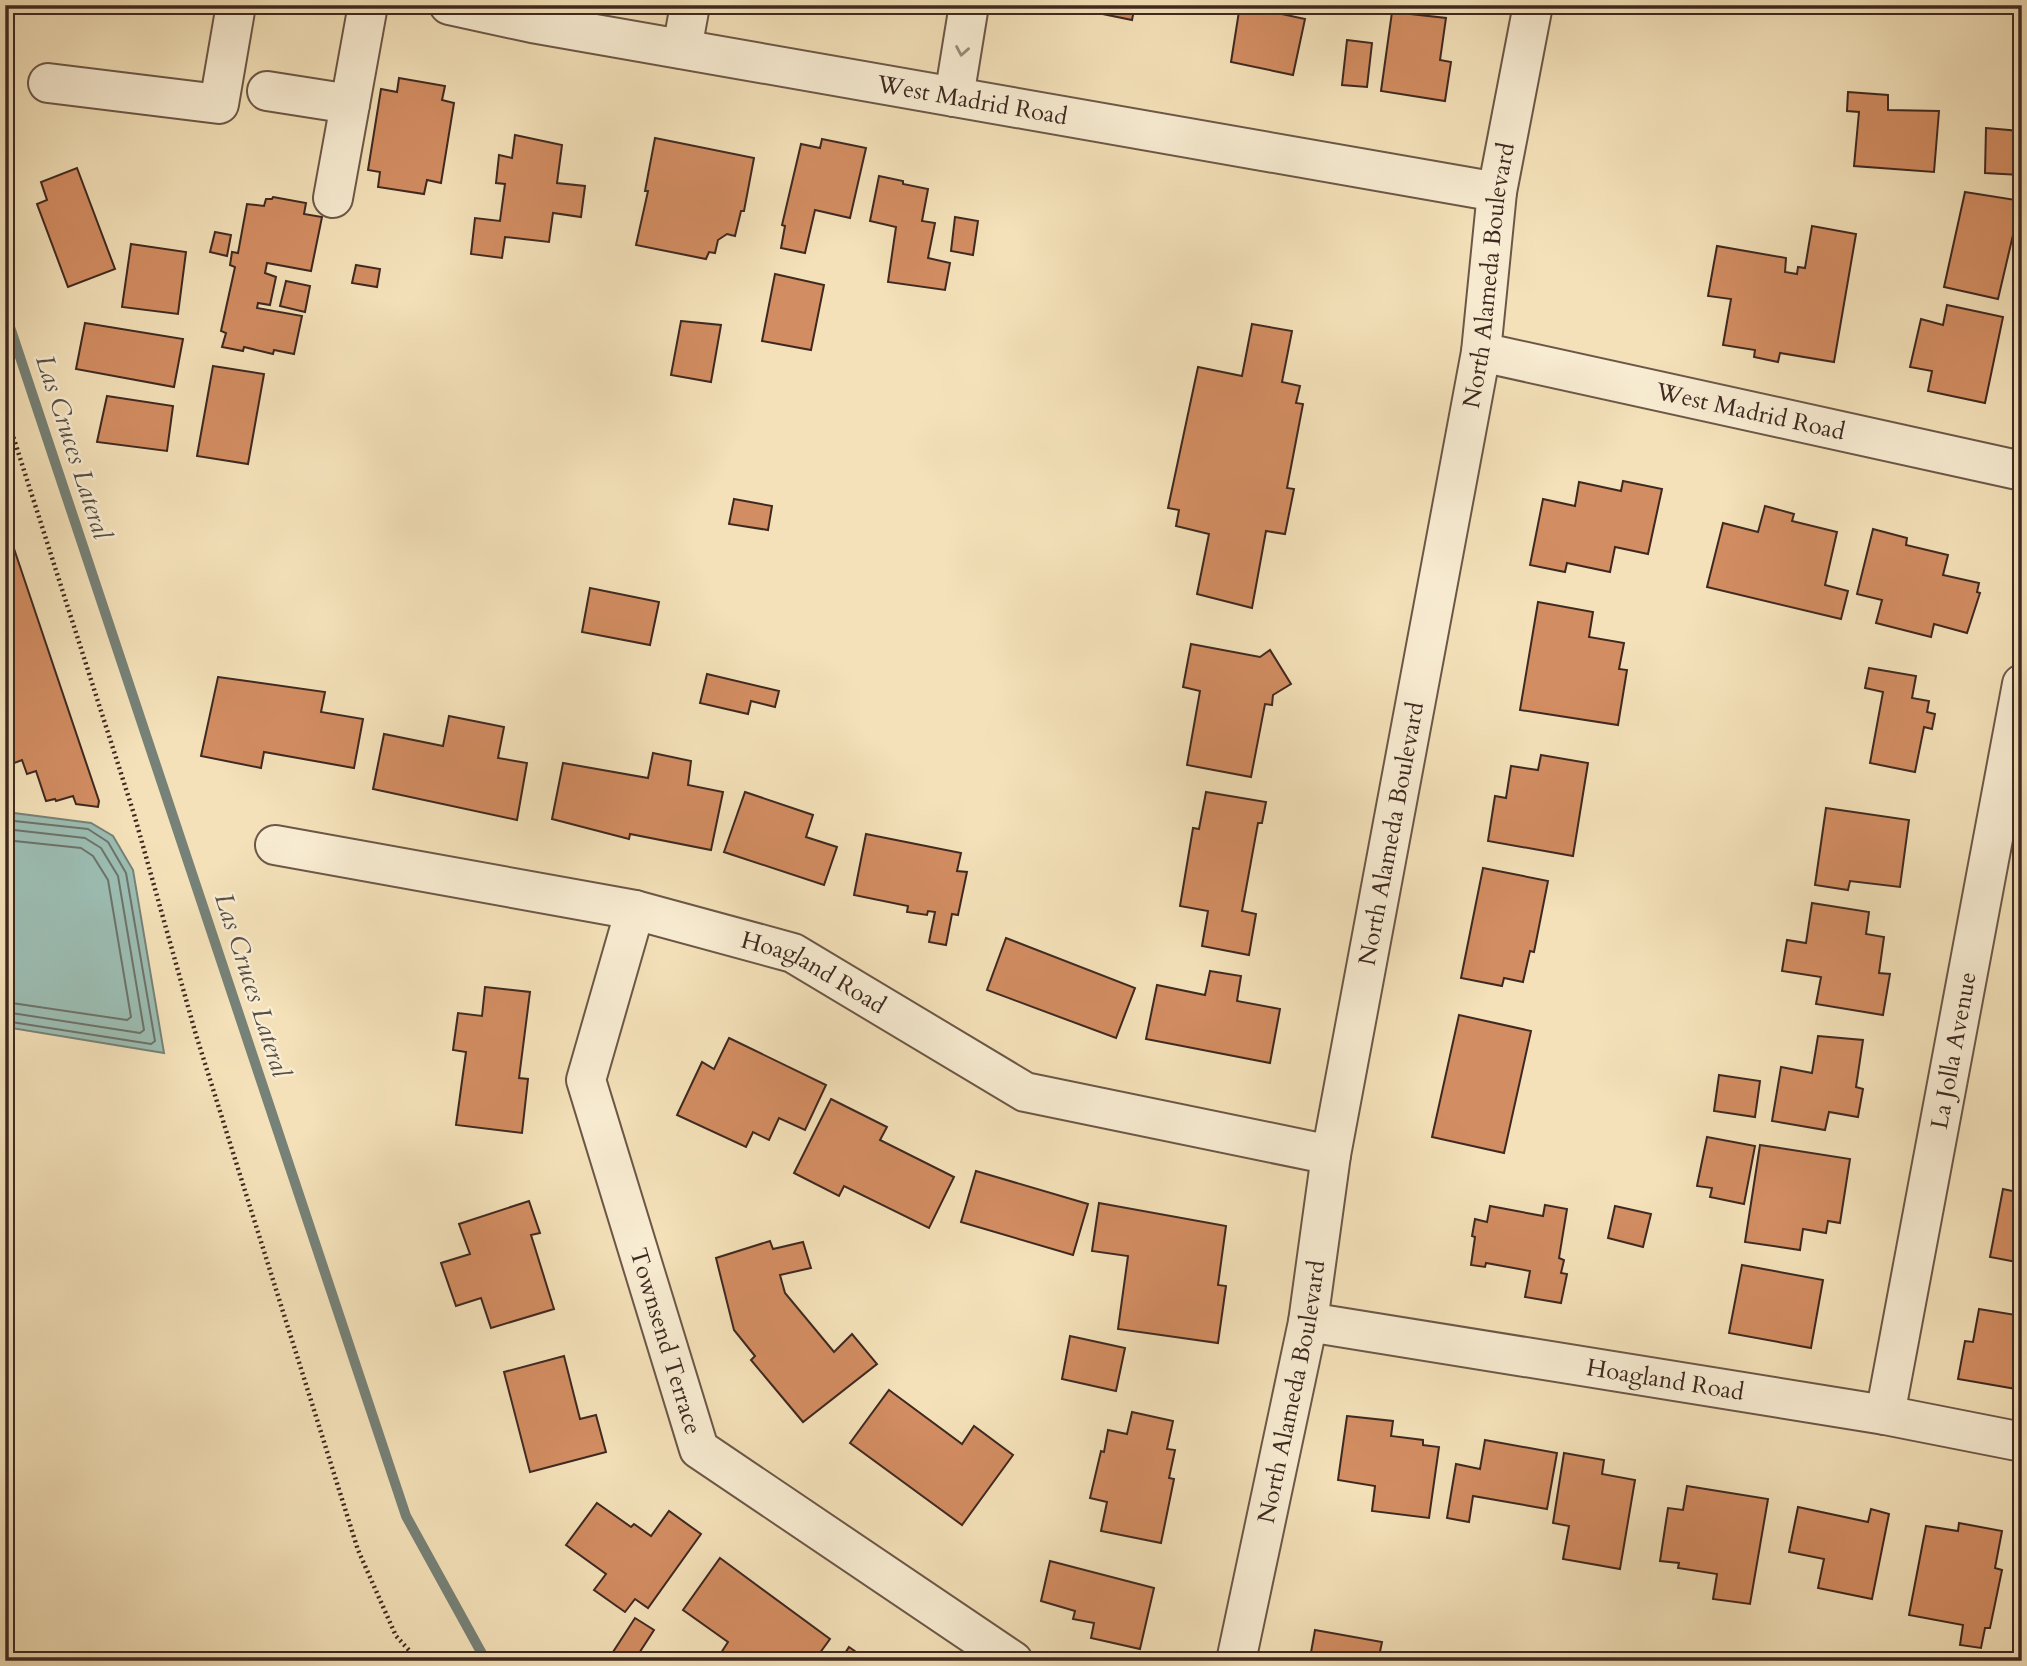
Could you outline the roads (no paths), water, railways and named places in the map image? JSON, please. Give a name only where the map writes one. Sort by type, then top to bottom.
[{"type":"street","points":[[48,83],[219,104],[236,5]]},
{"type":"street","points":[[333,198],[368,5]]},
{"type":"street","name":"West Madrid Road","points":[[449,5],[533,14],[682,49],[1497,192]]},
{"type":"street","points":[[682,49],[690,5]]},
{"type":"street","points":[[954,97],[969,5]]},
{"type":"street","name":"North Alameda Boulevard","points":[[1236,1661],[1308,1322],[1331,1155],[1481,352],[1497,192],[1533,5]]},
{"type":"street","points":[[267,91],[350,104]]},
{"type":"street","name":"West Madrid Road","points":[[1481,352],[2022,471]]},
{"type":"street","name":"La Jolla Avenue","points":[[1885,1415],[2016,754],[2022,684]]},
{"type":"street","name":"Hoagland Road","points":[[275,845],[635,910],[793,953],[1025,1092],[1331,1155]]},
{"type":"street","name":"Townsend Terrace","points":[[635,910],[586,1080],[699,1449],[1013,1661]]},
{"type":"street","name":"Hoagland Road","points":[[1308,1322],[1885,1415],[2022,1442]]},
{"type":"water","points":[[5,814],[91,823],[113,836],[133,870],[164,1053],[5,1027]]},
{"type":"waterway","name":"Las Cruces Lateral","points":[[5,312],[406,1516],[486,1661]]}]
